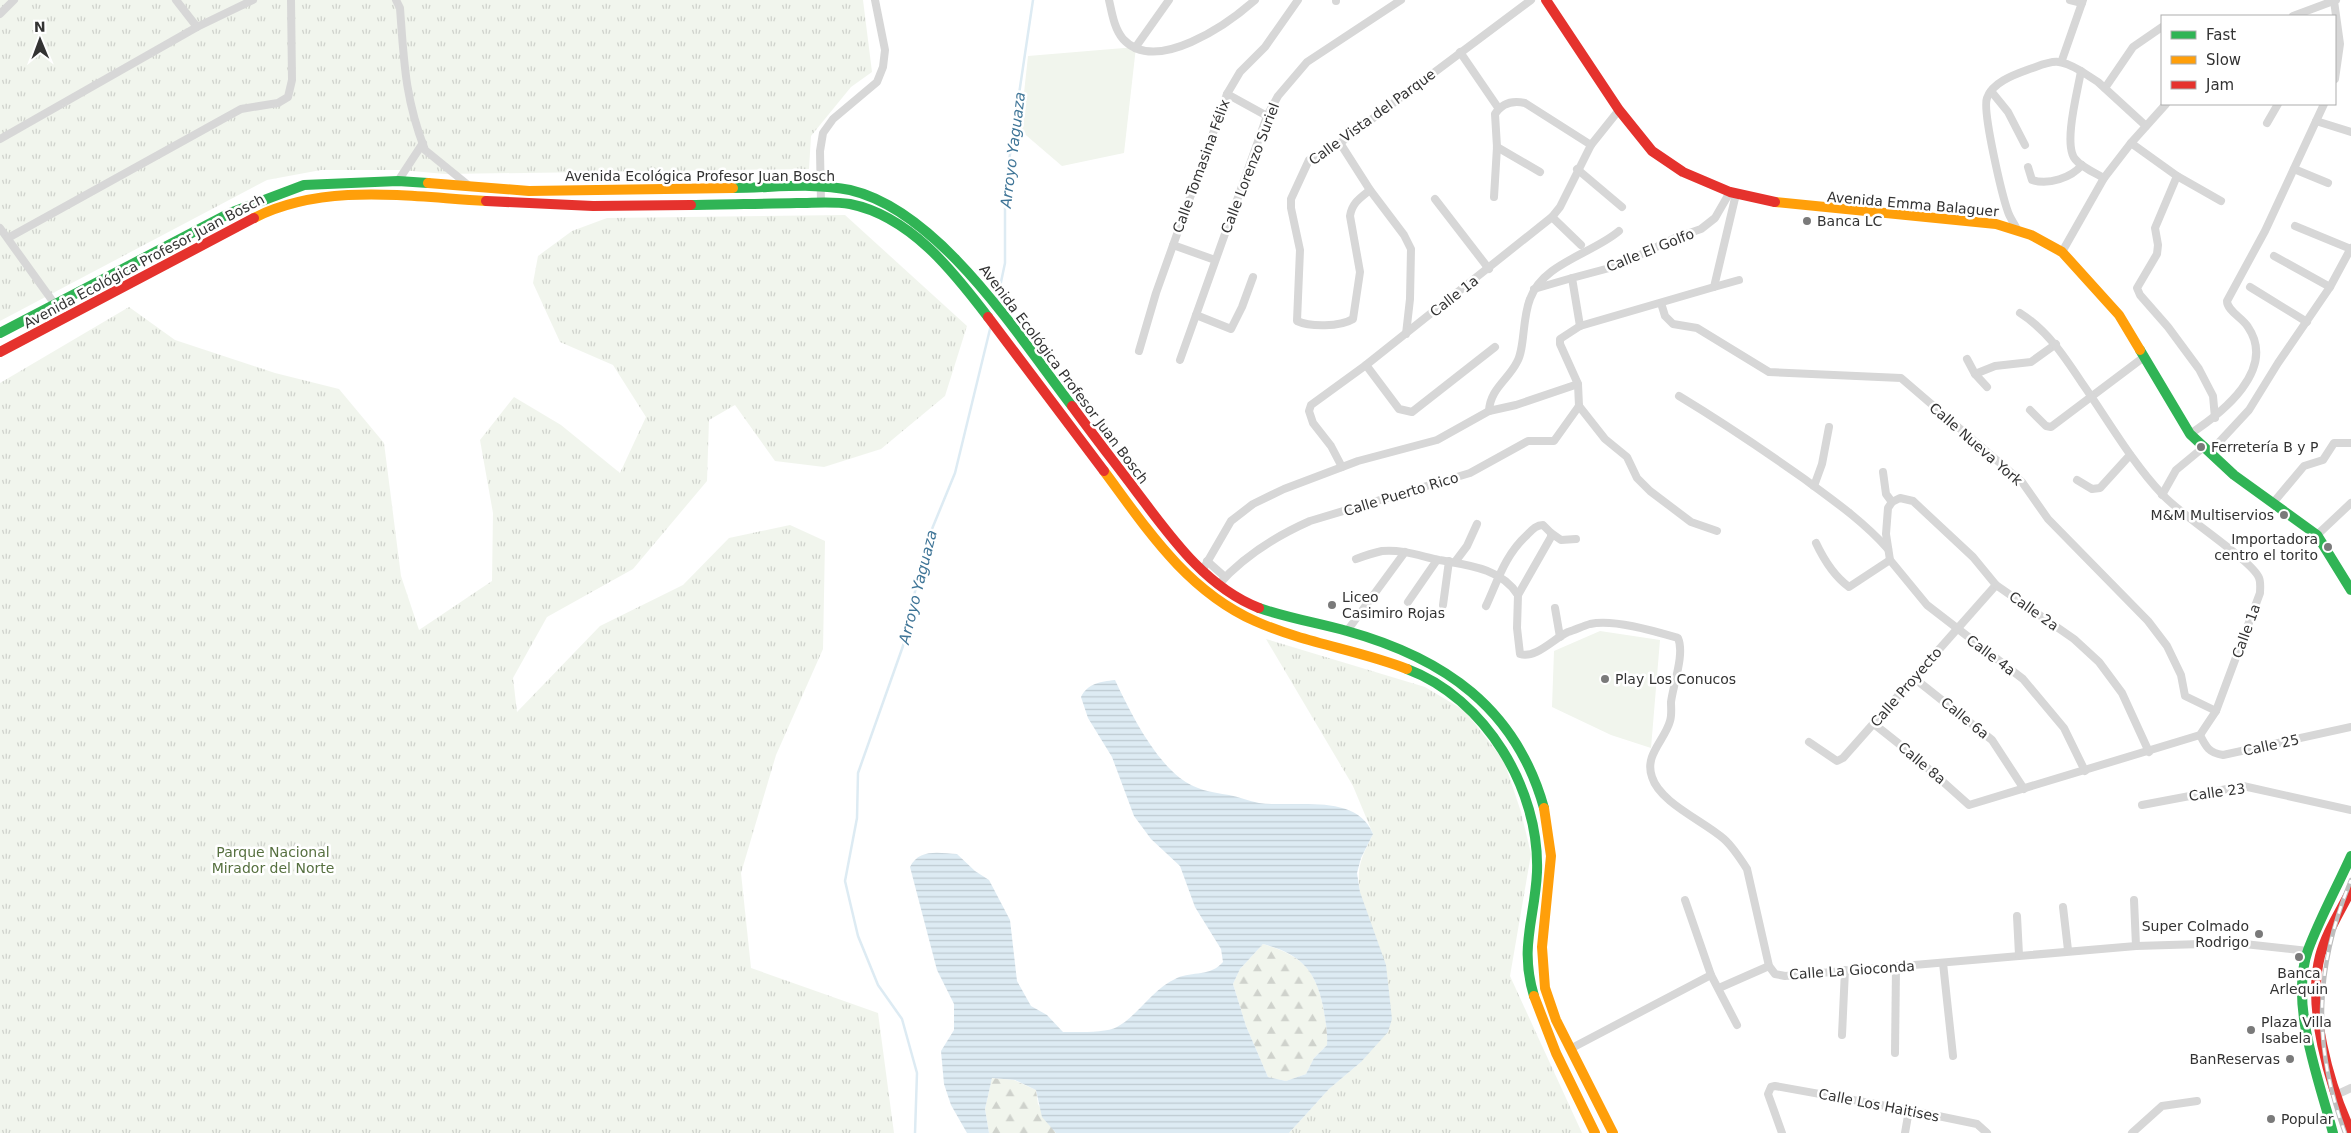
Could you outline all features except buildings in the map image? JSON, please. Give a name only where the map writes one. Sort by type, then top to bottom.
[{"type":"street","points":[[0,14],[14,0]]},
{"type":"street","points":[[176,0],[197,26]]},
{"type":"street","points":[[0,139],[197,26],[252,0]]},
{"type":"street","points":[[8,238],[240,109],[278,102],[288,97],[292,80],[291,0]]},
{"type":"street","points":[[396,0],[400,8],[406,85],[413,117],[425,150],[468,185]]},
{"type":"street","points":[[821,202],[820,151],[824,132],[833,120],[876,82],[883,67],[885,50],[875,0]]},
{"type":"street","points":[[1108,0],[1115,25],[1124,39],[1135,48],[1150,53],[1160,53],[1177,48],[1237,14],[1254,0]]},
{"type":"street","points":[[1135,48],[1168,0]]},
{"type":"street","name":"Calle Tomasina Félix","points":[[1139,351],[1172,245],[1228,94],[1240,72],[1265,47],[1298,0]]},
{"type":"street","name":"Calle Lorenzo Suriel","points":[[1180,360],[1214,260],[1267,116],[1278,96],[1308,62],[1401,0]]},
{"type":"street","name":"Calle Vista del Parque","points":[[1370,190],[1356,201],[1351,208],[1350,216],[1360,272],[1353,319],[1346,323],[1303,324],[1296,321],[1300,250],[1291,208],[1291,199],[1310,160],[1340,143],[1531,0]]},
{"type":"street","name":"Avenida Emma Balaguer","points":[[1546,0],[1619,110],[1652,151],[1682,172],[1734,193],[1796,206],[1996,224],[2017,229],[2062,252],[2119,315],[2190,434],[2234,475],[2317,536],[2351,590]]},
{"type":"street","points":[[2062,60],[2083,2],[2070,0]]},
{"type":"street","points":[[2295,15],[2320,3],[2335,0],[2340,44],[2336,72]]},
{"type":"street","points":[[2105,88],[2133,47],[2161,28]]},
{"type":"street","points":[[1460,52],[1499,109]]},
{"type":"street","points":[[2017,229],[2008,212],[1988,123],[1986,102],[1991,91],[2017,73],[2062,60],[2091,76],[2146,126]]},
{"type":"street","points":[[2081,71],[2070,145],[2074,158],[2104,178]]},
{"type":"street","points":[[1991,91],[2008,112],[2025,145]]},
{"type":"street","points":[[1228,94],[1267,116]]},
{"type":"street","points":[[1494,197],[1497,147],[1495,114],[1506,103],[1517,101],[1525,103],[1591,145]]},
{"type":"street","points":[[2062,252],[2104,178],[2130,142],[2165,105]]},
{"type":"street","points":[[2267,123],[2277,105]]},
{"type":"street","points":[[2190,434],[2215,418],[2241,390],[2256,358],[2256,348],[2249,327],[2240,316],[2229,308],[2227,304],[2228,296],[2265,232],[2324,105]]},
{"type":"street","name":"Calle 1a","points":[[1342,467],[1331,446],[1313,423],[1308,411],[1315,402],[1406,334],[1552,217],[1560,207],[1577,169],[1591,145],[1619,110]]},
{"type":"street","points":[[2316,121],[2351,132]]},
{"type":"street","points":[[398,181],[422,142]]},
{"type":"street","points":[[2130,142],[2177,176],[2221,201]]},
{"type":"street","points":[[1340,143],[1370,190],[1404,235],[1411,249],[1410,299],[1406,334]]},
{"type":"street","points":[[1497,147],[1540,172]]},
{"type":"street","points":[[2028,167],[2032,180],[2039,181],[2063,178],[2074,173],[2082,165]]},
{"type":"street","points":[[1577,169],[1622,207]]},
{"type":"street","points":[[2294,169],[2328,183]]},
{"type":"street","points":[[2177,176],[2155,228],[2158,250],[2137,288],[2140,295],[2168,327],[2199,369],[2213,396],[2215,418]]},
{"type":"street","name":"Avenida Ecológica Profesor Juan Bosch","points":[[0,333],[54,303],[230,213],[291,188],[322,182],[398,181],[529,191],[821,187],[849,190],[876,198],[914,222],[972,275],[1163,527],[1238,598],[1287,618],[1347,631],[1399,649],[1445,672],[1481,699],[1495,714],[1523,756],[1538,796],[1549,842],[1550,878],[1542,942],[1546,989],[1552,1011],[1613,1133]]},
{"type":"street","points":[[1714,287],[1734,193]]},
{"type":"street","name":"Calle El Golfo","points":[[1534,289],[1617,266],[1675,238],[1701,229],[1715,218],[1734,193]]},
{"type":"street","name":"Avenida Ecológica Profesor Juan Bosch","points":[[0,352],[270,209],[314,198],[340,195],[401,196],[544,205],[593,206],[821,202],[850,204],[871,210],[894,222],[919,239],[967,289],[1167,555],[1205,592],[1226,608],[1279,631],[1398,665],[1422,675],[1458,698],[1485,724],[1508,762],[1534,832],[1537,872],[1528,921],[1528,967],[1533,992],[1549,1040],[1595,1133]]},
{"type":"street","points":[[1435,199],[1489,269]]},
{"type":"street","points":[[1552,217],[1581,245]]},
{"type":"street","points":[[2162,494],[2176,470],[2207,449],[2249,410],[2278,363],[2330,287],[2351,248],[2295,226]]},
{"type":"street","points":[[0,228],[54,303]]},
{"type":"street","points":[[1489,411],[1490,398],[1518,361],[1523,318],[1534,289],[1544,277],[1560,266],[1606,242],[1619,231]]},
{"type":"street","points":[[1172,245],[1214,260]]},
{"type":"street","points":[[2274,256],[2330,287]]},
{"type":"street","points":[[1228,338],[1242,308],[1253,277]]},
{"type":"street","points":[[1572,278],[1580,326]]},
{"type":"street","points":[[1717,531],[1691,522],[1650,491],[1638,478],[1627,457],[1605,439],[1579,406],[1578,384],[1560,344],[1560,339],[1580,326],[1739,280]]},
{"type":"street","points":[[2250,287],[2307,322]]},
{"type":"street","name":"Calle Nueva York","points":[[1661,303],[1665,316],[1673,324],[1697,328],[1769,372],[1901,378],[2022,482],[2048,519],[2148,621],[2167,646],[2181,675],[2185,696],[2216,711]]},
{"type":"street","name":"Calle 1a","points":[[2020,313],[2038,324],[2056,344],[2130,455],[2162,494],[2211,537],[2252,567],[2259,579],[2260,593],[2216,711],[2200,736]]},
{"type":"street","points":[[1196,315],[1231,329]]},
{"type":"street","points":[[1975,374],[1995,366],[2031,362],[2056,344]]},
{"type":"street","points":[[1366,364],[1399,409],[1412,412],[1495,347]]},
{"type":"street","points":[[2030,410],[2046,426],[2051,427],[2144,357]]},
{"type":"street","points":[[1967,359],[1975,374],[1987,387]]},
{"type":"street","points":[[1044,392],[1056,384]]},
{"type":"street","points":[[1204,566],[1225,528],[1236,515],[1284,488],[1342,467],[1438,440],[1489,411],[1516,405],[1578,384]]},
{"type":"street","points":[[1679,396],[1740,432],[1814,486],[1860,521],[1888,549]]},
{"type":"street","name":"Calle Puerto Rico","points":[[1221,581],[1245,558],[1268,543],[1310,521],[1470,473],[1528,441],[1554,441],[1579,406]]},
{"type":"street","points":[[1814,486],[1822,464],[1828,427]]},
{"type":"street","points":[[2273,503],[2304,466],[2323,460],[2334,443],[2350,442]]},
{"type":"street","points":[[2077,480],[2092,489],[2100,488],[2130,455]]},
{"type":"street","points":[[1883,472],[1884,488],[1892,502]]},
{"type":"street","name":"Calle 2a","points":[[1892,502],[1900,498],[1913,501],[1972,557],[1996,585],[2074,639],[2098,662],[2122,694],[2148,752]]},
{"type":"street","name":"Calle 4a","points":[[1892,502],[1886,513],[1890,560],[1927,605],[2023,680],[2064,728],[2085,771]]},
{"type":"street","points":[[2317,536],[2351,503]]},
{"type":"street","points":[[1443,605],[1452,561],[1467,546],[1477,524]]},
{"type":"street","points":[[1486,606],[1497,576],[1516,546],[1537,526],[1543,526],[1561,540],[1576,539]]},
{"type":"street","points":[[1356,559],[1383,551],[1405,552],[1437,560],[1452,561],[1497,576],[1508,582],[1518,595],[1552,533]]},
{"type":"street","points":[[1816,543],[1824,559],[1836,575],[1849,587],[1890,560]]},
{"type":"street","points":[[1347,631],[1405,552]]},
{"type":"street","points":[[1408,602],[1437,560]]},
{"type":"street","name":"Calle Proyecto","points":[[1809,742],[1840,761],[1996,585]]},
{"type":"street","name":"Calle La Gioconda","points":[[1518,595],[1517,628],[1520,654],[1524,655],[1541,649],[1560,637],[1590,624],[1611,623],[1678,638],[1680,651],[1670,722],[1650,762],[1652,779],[1658,788],[1687,813],[1706,824],[1725,839],[1747,869],[1769,966],[1775,974],[1785,976],[1943,963],[2068,950],[2136,946],[2235,943],[2308,951]]},
{"type":"street","points":[[1555,608],[1560,637]]},
{"type":"street","name":"Calle 6a","points":[[1914,678],[1992,740],[2024,789]]},
{"type":"street","name":"Calle 8a","points":[[1874,724],[1914,754],[1969,805],[2024,789]]},
{"type":"street","name":"Calle 25","points":[[2200,736],[2206,748],[2214,754],[2223,755],[2351,727]]},
{"type":"street","points":[[2024,789],[2200,736]]},
{"type":"street","name":"Calle 23","points":[[2142,805],[2243,786],[2351,810]]},
{"type":"street","points":[[2333,1133],[2305,1026],[2302,1000],[2303,973],[2308,951],[2351,856]]},
{"type":"street","points":[[2351,890],[2320,955],[2315,994],[2318,1025],[2351,1132]]},
{"type":"street","points":[[1685,900],[1712,975],[1737,1025]]},
{"type":"street","points":[[2134,900],[2136,946]]},
{"type":"street","points":[[2063,907],[2068,950]]},
{"type":"street","points":[[2017,916],[2018,955]]},
{"type":"street","points":[[1943,963],[1953,1056]]},
{"type":"street","points":[[1719,988],[1769,966]]},
{"type":"street","points":[[1895,1053],[1896,967]]},
{"type":"street","points":[[1842,1034],[1845,970]]},
{"type":"street","points":[[1570,1049],[1712,975]]},
{"type":"street","name":"Calle Los Haitises","points":[[1782,1133],[1768,1096],[1768,1090],[1775,1086],[1977,1124],[1988,1133]]},
{"type":"street","points":[[2338,1094],[2351,1088]]},
{"type":"street","points":[[2132,1133],[2162,1106],[2197,1101]]},
{"type":"street","points":[[1905,1133],[1908,1110]]},
{"type":"green space","points":[[0,0],[863,0],[872,72],[851,87],[811,136],[809,169],[445,174],[401,170],[321,170],[267,180],[0,321]]},
{"type":"green space","points":[[1136,47],[1124,153],[1062,166],[1020,130],[1028,56]]},
{"type":"green space","name":"Parque Nacional Mirador del Norte","points":[[845,215],[967,326],[945,396],[881,449],[824,467],[775,461],[735,405],[709,420],[707,481],[633,569],[547,617],[513,678],[517,712],[600,626],[683,585],[729,538],[790,525],[825,541],[823,649],[776,755],[741,873],[751,968],[878,1013],[894,1133],[0,1133],[0,383],[129,307],[175,340],[275,373],[339,389],[384,443],[401,576],[419,630],[492,581],[493,513],[480,440],[514,397],[561,425],[620,473],[646,417],[613,365],[560,342],[533,283],[538,256],[572,231],[607,218]]},
{"type":"green space","name":"Play Los Conucos","points":[[1600,631],[1660,640],[1651,748],[1611,735],[1552,707],[1554,651]]},
{"type":"green space","points":[[1266,639],[1425,687],[1465,711],[1504,761],[1521,812],[1531,854],[1510,976],[1582,1133],[1289,1133],[1329,1089],[1361,1062],[1359,868],[1373,834],[1353,786]]},
{"type":"green space","points":[[1263,944],[1287,953],[1304,965],[1315,982],[1323,1006],[1327,1030],[1327,1045],[1314,1058],[1306,1074],[1286,1081],[1268,1077],[1246,1026],[1233,984],[1240,969]]},
{"type":"green space","points":[[992,1078],[1014,1080],[1036,1090],[1038,1104],[1056,1133],[989,1133],[985,1109]]},
{"type":"shaded area","points":[[1115,680],[1151,746],[1170,769],[1191,785],[1203,790],[1259,803],[1339,807],[1353,812],[1365,821],[1373,834],[1361,858],[1357,873],[1360,892],[1386,965],[1392,1019],[1388,1032],[1361,1062],[1329,1089],[1289,1133],[1056,1133],[1042,1117],[1036,1090],[1015,1080],[992,1078],[985,1109],[989,1133],[967,1133],[951,1105],[944,1084],[941,1051],[954,1030],[954,1004],[937,970],[910,867],[914,861],[924,854],[957,854],[975,871],[989,880],[1010,920],[1017,981],[1031,1006],[1047,1015],[1063,1032],[1099,1031],[1117,1027],[1168,983],[1183,976],[1213,970],[1223,962],[1221,949],[1195,907],[1180,866],[1151,839],[1134,816],[1112,757],[1088,718],[1081,697],[1084,692],[1091,686]],"holes":[[[1263,944],[1296,958],[1310,973],[1320,993],[1327,1035],[1327,1045],[1314,1058],[1306,1074],[1286,1081],[1268,1077],[1246,1026],[1233,984],[1240,969]]]},
{"type":"waterway","name":"Arroyo Yaguaza","points":[[997,301],[1005,263],[1005,188],[1033,0]]},
{"type":"waterway","name":"Arroyo Yaguaza","points":[[915,1133],[917,1073],[902,1019],[878,985],[858,936],[845,881],[857,818],[858,773],[903,646],[925,546],[955,473],[991,325]]},
{"type":"railway","points":[[2345,1133],[2334,1100],[2327,1068],[2322,1006],[2330,944],[2351,880]]},
{"type":"traffic: fast","points":[[0,333],[230,213],[304,185],[398,181],[428,183]]},
{"type":"traffic: fast","points":[[733,188],[821,186],[850,190],[883,202],[915,223],[946,249],[1002,312],[1072,406]]},
{"type":"traffic: fast","points":[[691,205],[830,202],[850,204],[872,210],[892,220],[928,248],[945,264],[988,317]]},
{"type":"traffic: fast","points":[[2140,350],[2190,434],[2234,475],[2317,535],[2351,590]]},
{"type":"traffic: fast","points":[[1259,608],[1382,642],[1415,656],[1445,673],[1471,692],[1495,715],[1515,742],[1531,773],[1544,808]]},
{"type":"traffic: fast","points":[[1407,669],[1435,683],[1461,701],[1483,724],[1502,750],[1518,779],[1529,809],[1535,841],[1536,889],[1528,947],[1528,962],[1534,996]]},
{"type":"traffic: fast","points":[[2333,1133],[2308,1042],[2302,994],[2303,971],[2308,950],[2323,914],[2351,856]]},
{"type":"traffic: slow","points":[[428,183],[529,191],[733,188]]},
{"type":"traffic: slow","points":[[254,218],[281,207],[339,196],[368,194],[398,195],[486,201]]},
{"type":"traffic: slow","points":[[1775,202],[1996,224],[2031,235],[2062,252],[2119,315],[2140,350]]},
{"type":"traffic: slow","points":[[1104,471],[1152,536],[1170,556],[1208,593],[1230,608],[1274,629],[1407,669]]},
{"type":"traffic: slow","points":[[1544,808],[1551,856],[1542,947],[1545,988],[1556,1020],[1613,1133]]},
{"type":"traffic: slow","points":[[1534,996],[1556,1053],[1595,1133]]},
{"type":"traffic: jam","points":[[1546,0],[1619,110],[1652,151],[1683,172],[1730,192],[1775,202]]},
{"type":"traffic: jam","points":[[486,201],[593,206],[691,205]]},
{"type":"traffic: jam","points":[[0,352],[254,218]]},
{"type":"traffic: jam","points":[[988,317],[1104,471]]},
{"type":"traffic: jam","points":[[1072,406],[1162,525],[1190,558],[1205,574],[1222,587],[1240,599],[1259,608]]},
{"type":"traffic: jam","points":[[2351,890],[2330,931],[2320,956],[2316,998],[2322,1046],[2328,1069],[2351,1132]]},
{"type":"place","name":"Banca LC","points":[[1807,221]]},
{"type":"place","name":"Ferretería B y P","points":[[2201,447]]},
{"type":"place","name":"M&M Multiservios","points":[[2284,515]]},
{"type":"place","name":"Importadora centro el torito","points":[[2328,547]]},
{"type":"place","name":"Liceo Casimiro Rojas","points":[[1332,605]]},
{"type":"place","name":"Play Los Conucos","points":[[1605,679]]},
{"type":"place","name":"Super Colmado Rodrigo","points":[[2259,934]]},
{"type":"place","name":"Banca Arlequin","points":[[2299,957]]},
{"type":"place","name":"Plaza Villa Isabela","points":[[2251,1030]]},
{"type":"place","name":"BanReservas","points":[[2290,1059]]},
{"type":"place","name":"Popular","points":[[2271,1119]]}]
